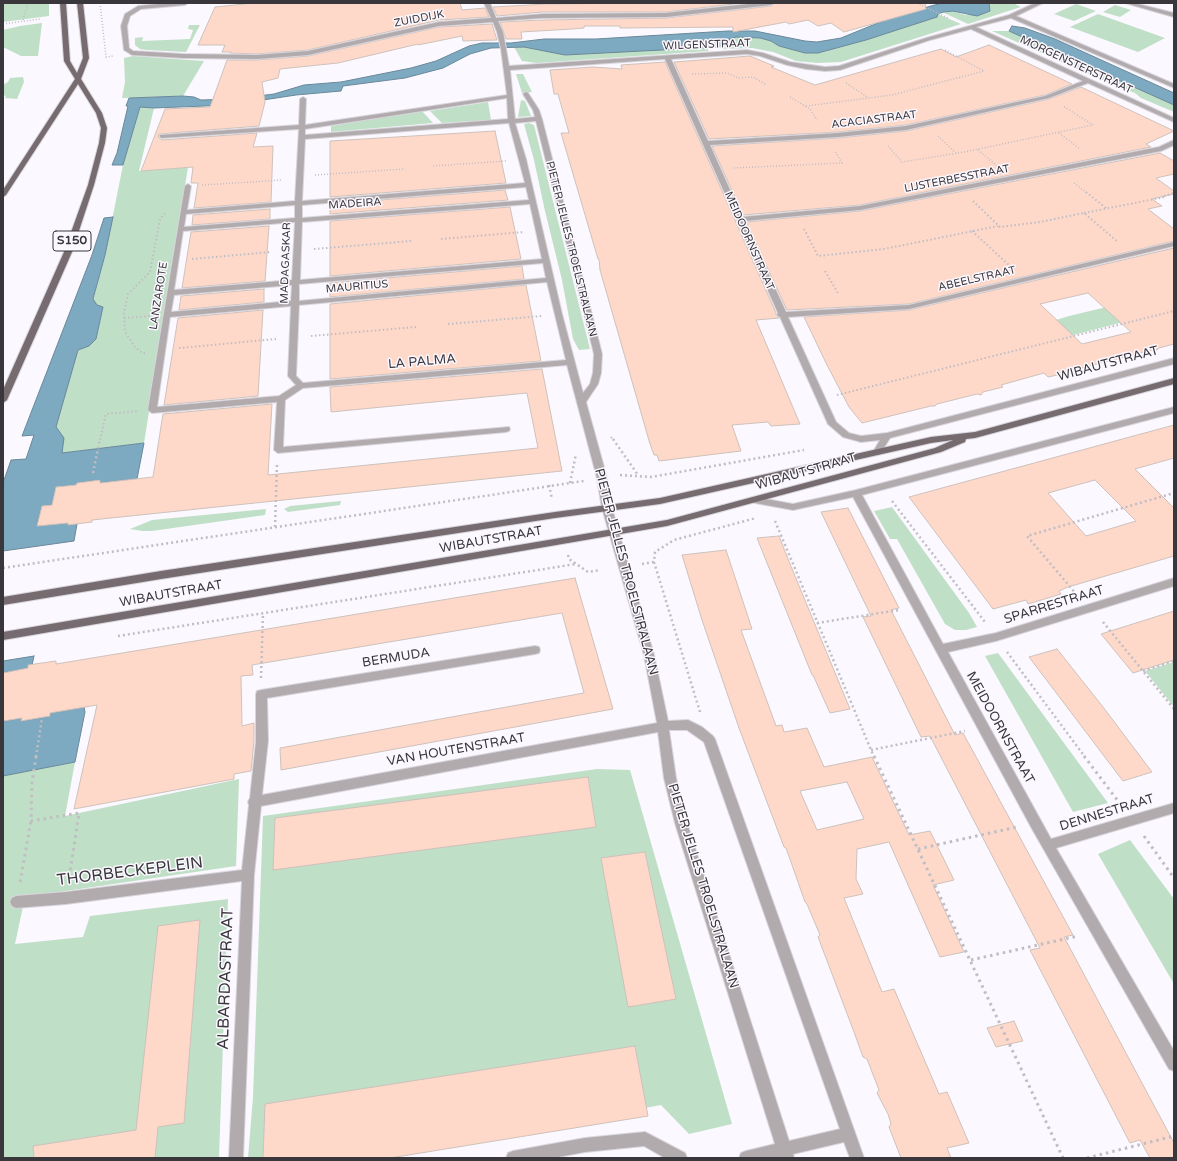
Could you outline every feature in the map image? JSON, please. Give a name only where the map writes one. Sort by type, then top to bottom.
[{"type":"main road","name":"S150","points":[[3,400],[68,252],[91,185],[102,143],[104,128],[99,113],[67,61],[63,3]]},
{"type":"main road","points":[[3,195],[78,79],[86,58],[80,3]]},
{"type":"main road","name":"WIBAUTSTRAAT","points":[[3,636],[666,523],[938,450],[975,435],[1174,381]]},
{"type":"main road","name":"WIBAUTSTRAAT","points":[[3,601],[160,575],[660,501],[931,440],[975,435]]},
{"type":"street","points":[[139,5],[185,3]]},
{"type":"street","name":"PIETER JELLES TROELSTRALAAN","points":[[487,3],[504,45],[512,122],[523,160],[545,261],[570,362],[602,478],[607,508],[649,655],[663,726],[670,778],[681,823],[786,1154]]},
{"type":"street","name":"ZUIDDIJK","points":[[139,5],[128,15],[124,26],[126,49],[132,53],[183,56],[257,57],[308,53],[439,24],[542,16],[666,15],[771,3]]},
{"type":"street","name":"WILGENSTRAAT","points":[[507,68],[747,52],[761,54],[789,64],[825,69],[840,68],[925,40],[1011,16],[1040,3]]},
{"type":"street","points":[[1128,3],[1174,15]]},
{"type":"street","name":"MORGENSTERSTRAAT","points":[[1011,16],[1174,86]]},
{"type":"street","name":"MORGENSTERSTRAAT","points":[[971,27],[1174,120]]},
{"type":"street","name":"MEIDOORNSTRAAT","points":[[666,57],[740,219],[781,315],[832,424]]},
{"type":"street","name":"ACACIASTRAAT","points":[[706,143],[838,135],[906,128],[1047,97],[1088,81]]},
{"type":"street","name":"PIETER JELLES TROELSTRALAAN","points":[[526,94],[536,110],[539,119],[598,354],[597,373],[594,384],[581,402]]},
{"type":"street","points":[[162,136],[303,127],[510,96]]},
{"type":"street","name":"MADAGASKAR","points":[[301,386],[292,376],[303,99]]},
{"type":"street","points":[[302,137],[539,119]]},
{"type":"street","name":"LIJSTERBESSTRAAT","points":[[740,219],[860,208],[1161,149],[1174,142]]},
{"type":"street","name":"MADEIRA","points":[[183,210],[300,203],[528,184]]},
{"type":"street","name":"LANZAROTE","points":[[152,410],[180,228],[188,186]]},
{"type":"street","name":"MADEIRA","points":[[180,228],[532,202]]},
{"type":"street","name":"ABEELSTRAAT","points":[[781,315],[909,306],[1174,244]]},
{"type":"street","name":"MAURITIUS","points":[[170,293],[545,261]]},
{"type":"street","name":"MAURITIUS","points":[[167,315],[550,280]]},
{"type":"street","name":"WIBAUTSTRAAT","points":[[832,424],[846,435],[861,439],[887,436],[1174,361]]},
{"type":"street","name":"LA PALMA","points":[[152,410],[281,399],[301,386],[570,362]]},
{"type":"street","points":[[281,399],[278,450],[506,430]]},
{"type":"street","points":[[755,500],[793,507],[1174,410]]},
{"type":"street","points":[[877,452],[887,436]]},
{"type":"street","name":"MEIDOORNSTRAAT","points":[[856,492],[1035,823],[1174,1064]]},
{"type":"street","name":"SPARRESTRAAT","points":[[941,649],[996,637],[1174,582]]},
{"type":"street","name":"BERMUDA","points":[[261,694],[535,650]]},
{"type":"street","points":[[254,802],[262,741],[261,694]]},
{"type":"street","name":"VAN HOUTENSTRAAT","points":[[254,802],[663,726],[688,725],[709,739]]},
{"type":"street","points":[[709,739],[857,1158]]},
{"type":"street","name":"ALBARDASTRAAT","points":[[236,1158],[248,875],[254,802]]},
{"type":"street","name":"DENNESTRAAT","points":[[1048,845],[1132,819],[1174,808]]},
{"type":"street","name":"THORBECKEPLEIN","points":[[16,902],[66,898],[248,875]]},
{"type":"street","points":[[746,1158],[786,1154],[848,1134]]},
{"type":"street","points":[[513,1158],[585,1145],[645,1139],[680,1158]]},
{"type":"path","points":[[23,20],[28,3]]},
{"type":"path","points":[[917,3],[946,16]]},
{"type":"path","points":[[3,24],[23,20],[40,19]]},
{"type":"path","points":[[790,97],[806,106],[892,95],[984,70],[925,40]]},
{"type":"path","points":[[674,76],[727,73],[738,78],[753,77],[765,84]]},
{"type":"path","points":[[875,131],[902,162],[956,154],[1093,125],[1047,97]]},
{"type":"path","points":[[925,124],[956,154]]},
{"type":"path","points":[[1059,132],[1096,162]]},
{"type":"path","points":[[433,166],[523,160]]},
{"type":"path","points":[[188,186],[405,169]]},
{"type":"path","points":[[1058,170],[1107,209]]},
{"type":"path","points":[[961,189],[998,226]]},
{"type":"path","points":[[796,215],[818,256],[884,249],[998,226],[1000,228],[1034,223],[1174,194]]},
{"type":"path","points":[[183,210],[167,211],[160,219],[150,272],[128,294],[124,318],[125,332],[135,347],[142,353],[416,327]]},
{"type":"path","points":[[1084,213],[1132,254]]},
{"type":"path","points":[[441,239],[538,231]]},
{"type":"path","points":[[972,231],[1023,280]]},
{"type":"path","points":[[298,250],[411,241]]},
{"type":"path","points":[[175,260],[271,252]]},
{"type":"path","points":[[825,271],[847,310]]},
{"type":"path","points":[[821,399],[1174,311]]},
{"type":"path","points":[[448,324],[558,314]]},
{"type":"path","points":[[124,318],[167,315]]},
{"type":"path","points":[[93,473],[106,414],[152,410]]},
{"type":"path","name":"WIBAUTSTRAAT","points":[[602,478],[625,474],[651,477],[808,449]]},
{"type":"path","points":[[275,527],[278,450]]},
{"type":"path","points":[[3,568],[570,483]]},
{"type":"path","points":[[880,486],[996,637],[1132,819],[1174,878]]},
{"type":"path","points":[[1174,493],[1026,536],[1090,608],[1174,709]]},
{"type":"path","points":[[793,507],[772,514],[817,623],[872,750],[1063,1158]]},
{"type":"path","points":[[709,739],[654,562],[655,552],[674,540],[757,518]]},
{"type":"path","points":[[640,565],[654,562]]},
{"type":"path","points":[[113,637],[576,564]]},
{"type":"path","points":[[588,572],[600,570]]},
{"type":"path","points":[[817,623],[918,607]]},
{"type":"path","points":[[261,694],[262,613]]},
{"type":"path","points":[[1143,671],[1174,661]]},
{"type":"path","points":[[16,902],[31,821],[32,784],[42,718]]},
{"type":"path","points":[[872,750],[983,728]]},
{"type":"path","points":[[31,821],[80,813],[66,898]]},
{"type":"path","points":[[918,849],[1035,823]]},
{"type":"path","points":[[971,960],[1098,932]]},
{"type":"path","points":[[1087,1158],[1174,1136]]},
{"type":"green space","points":[[3,3],[49,3],[49,16],[3,22]]},
{"type":"green space","points":[[989,3],[1017,3],[1015,4],[1021,7],[968,24],[942,12],[953,11],[965,15],[990,11]]},
{"type":"green space","points":[[1076,4],[1096,11],[1074,21],[1054,14]]},
{"type":"green space","points":[[1115,5],[1131,10],[1120,17],[1103,12]]},
{"type":"green space","points":[[938,14],[961,24],[841,62],[817,63],[796,61],[773,52],[752,48],[723,49],[719,47],[730,39],[736,37],[760,38],[771,41],[779,46],[805,53],[818,53],[866,40],[937,17]]},
{"type":"green space","points":[[1098,14],[1165,38],[1138,52],[1070,27]]},
{"type":"green space","points":[[42,23],[38,56],[21,56],[3,47],[3,30]]},
{"type":"green space","points":[[189,25],[200,25],[186,52],[147,50],[140,49],[135,45],[135,38],[143,37],[142,41],[190,39],[193,30],[188,29]]},
{"type":"green space","points":[[992,31],[1009,31],[1067,56],[1174,105],[1174,112],[1141,98],[1135,93]]},
{"type":"green space","points":[[514,47],[524,47],[544,51],[708,47],[708,51],[537,63],[522,61]]},
{"type":"green space","points":[[133,56],[204,61],[183,96],[122,98],[125,82],[124,58]]},
{"type":"green space","points":[[516,74],[523,74],[532,92],[522,93]]},
{"type":"green space","points":[[23,77],[24,82],[17,99],[5,98],[6,96],[3,95],[3,85],[8,82],[10,78]]},
{"type":"green space","points":[[521,100],[525,101],[531,116],[518,117]]},
{"type":"green space","points":[[488,102],[491,120],[442,123],[430,111]]},
{"type":"green space","points":[[140,107],[154,108],[139,171],[188,167],[144,443],[61,453],[56,427],[78,350],[89,346],[96,339],[103,307],[97,305],[93,300],[105,255],[123,165]]},
{"type":"green space","points":[[421,110],[433,123],[331,132],[331,126]]},
{"type":"green space","points":[[529,123],[534,125],[590,349],[579,350],[573,339],[562,280],[524,124]]},
{"type":"green space","points":[[1174,291],[1174,309],[1058,339],[939,356],[1069,316]]},
{"type":"green space","points":[[341,501],[340,505],[288,512],[284,509],[290,506]]},
{"type":"green space","points":[[892,507],[969,613],[977,627],[966,630],[955,630],[945,624],[897,539],[890,539],[874,511]]},
{"type":"green space","points":[[266,509],[265,515],[152,531],[130,529],[152,520]]},
{"type":"green space","points":[[998,653],[1108,803],[1073,812],[985,656]]},
{"type":"green space","points":[[1174,662],[1174,707],[1145,671]]},
{"type":"green space","points":[[75,762],[65,816],[239,779],[236,866],[25,897],[15,944],[83,937],[90,916],[228,899],[219,1158],[3,1158],[3,776]]},
{"type":"green space","points":[[597,769],[630,770],[732,1124],[689,1134],[661,1105],[372,1158],[248,1158],[253,1097],[263,816]]},
{"type":"green space","points":[[1130,840],[1174,899],[1174,984],[1098,854]]},
{"type":"water","points":[[942,3],[989,3],[990,11],[977,16],[953,11],[943,12],[938,14],[937,17],[866,40],[818,53],[805,53],[779,46],[771,41],[760,38],[736,37],[730,39],[719,47],[565,55],[524,47],[491,48],[470,54],[443,68],[405,78],[343,86],[341,91],[296,95],[230,105],[154,108],[140,107],[123,165],[112,165],[117,153],[128,106],[126,106],[129,98],[183,96],[194,97],[201,100],[235,99],[274,94],[304,85],[341,82],[411,68],[436,61],[469,46],[482,43],[511,43],[544,39],[596,39],[728,31],[755,31],[817,42],[841,38],[895,16]]},
{"type":"water","points":[[1012,26],[1025,28],[1055,39],[1174,93],[1174,105],[1009,31]]},
{"type":"water","points":[[113,217],[105,255],[93,299],[97,305],[103,307],[96,339],[89,346],[78,350],[56,427],[64,438],[62,453],[144,443],[137,479],[100,483],[100,480],[56,487],[52,505],[42,506],[37,525],[68,523],[68,525],[77,524],[74,541],[3,551],[3,483],[11,460],[26,459],[34,435],[22,436],[92,255],[104,218]]},
{"type":"water","points":[[34,656],[32,665],[28,668],[3,673],[3,661]]},
{"type":"water","points":[[84,707],[85,712],[75,762],[3,776],[3,721],[22,718],[22,721],[50,716],[50,713]]},
{"type":"building","points":[[254,3],[460,3],[462,10],[485,8],[489,17],[439,20],[308,50],[257,54],[230,53],[231,52],[222,52],[225,45],[198,45],[215,7]]},
{"type":"building","points":[[743,3],[666,12],[542,12],[497,16],[493,7],[547,4]]},
{"type":"building","points":[[775,3],[925,3],[926,9],[844,32],[831,23],[818,26],[808,20],[789,24],[786,22],[733,32],[733,27],[620,28],[620,26],[584,26],[584,28],[521,32],[522,39],[506,39],[500,22],[666,18],[771,6]]},
{"type":"building","points":[[492,24],[497,40],[463,41],[462,36],[418,44],[338,63],[280,69],[278,78],[262,82],[265,102],[259,126],[159,134],[158,137],[162,140],[257,133],[253,147],[273,146],[271,202],[194,208],[198,183],[191,183],[193,167],[141,171],[165,109],[210,107],[227,60],[257,60],[308,56],[439,27]]},
{"type":"building","points":[[989,45],[1072,84],[1045,95],[906,125],[838,132],[709,139],[674,62],[750,56],[774,66],[771,67],[815,85],[941,49],[956,57]]},
{"type":"building","points":[[665,62],[776,315],[779,318],[756,320],[800,424],[771,426],[768,422],[732,425],[741,451],[659,461],[657,455],[654,455],[650,444],[600,270],[599,259],[561,133],[569,133],[558,94],[554,94],[550,70],[593,67],[622,69],[621,65]]},
{"type":"building","points":[[1081,87],[1174,131],[1146,144],[1151,147],[860,205],[743,215],[712,146],[838,138],[906,131],[1049,99]]},
{"type":"building","points":[[495,131],[506,183],[330,197],[330,141]]},
{"type":"building","points":[[1160,153],[1174,161],[1174,174],[1156,178],[1174,191],[1174,194],[1152,199],[1162,206],[1148,209],[1174,229],[1174,241],[909,304],[787,310],[746,222],[860,211]]},
{"type":"building","points":[[505,190],[508,200],[330,214],[330,204]]},
{"type":"building","points":[[510,207],[521,259],[330,276],[330,221]]},
{"type":"building","points":[[270,209],[270,219],[192,225],[193,215]]},
{"type":"building","points":[[269,226],[265,281],[182,288],[191,232]]},
{"type":"building","points":[[1174,248],[1174,344],[1159,348],[1157,350],[1073,370],[1071,372],[1048,377],[1044,373],[1001,385],[1003,387],[983,392],[981,395],[977,394],[937,404],[935,406],[862,423],[849,407],[804,317],[909,310]],"holes":[[[1088,293],[1131,332],[1082,344],[1040,304]]]},
{"type":"building","points":[[522,266],[524,279],[330,297],[330,283]]},
{"type":"building","points":[[526,285],[541,361],[330,379],[330,304]]},
{"type":"building","points":[[264,289],[264,302],[179,310],[181,296]]},
{"type":"building","points":[[263,310],[258,396],[164,405],[178,318]]},
{"type":"building","points":[[542,369],[562,471],[92,520],[92,522],[68,525],[68,523],[37,526],[42,506],[52,505],[56,487],[100,480],[100,483],[153,477],[163,414],[272,404],[268,475],[538,448],[527,393],[331,412],[330,387]]},
{"type":"building","points":[[1174,425],[1174,458],[1135,469],[1174,508],[1174,556],[1068,587],[1059,591],[1061,594],[1028,604],[1026,600],[993,609],[909,497]],"holes":[[[1095,480],[1136,521],[1086,536],[1048,493]]]},
{"type":"building","points":[[848,508],[899,608],[891,610],[955,735],[963,733],[1073,935],[1064,937],[1174,1143],[1174,1158],[1150,1158],[1140,1140],[1130,1143],[1030,950],[1040,948],[930,736],[921,737],[863,617],[871,616],[821,512]]},
{"type":"building","points":[[779,536],[850,709],[830,713],[812,675],[757,538]]},
{"type":"building","points":[[726,550],[752,629],[741,630],[776,726],[782,725],[784,732],[807,728],[824,767],[872,757],[909,835],[930,831],[954,880],[933,885],[964,952],[940,957],[889,842],[857,849],[856,879],[863,894],[844,898],[882,992],[894,989],[939,1094],[947,1092],[969,1143],[947,1148],[951,1158],[901,1158],[889,1127],[891,1124],[888,1114],[877,1093],[879,1090],[867,1059],[863,1057],[818,937],[820,935],[805,902],[786,848],[784,847],[739,728],[702,620],[682,555]],"holes":[[[847,782],[864,819],[817,830],[800,791]]]},
{"type":"building","points":[[575,578],[613,709],[281,770],[280,748],[584,693],[562,613],[252,665],[253,675],[241,676],[242,726],[254,723],[251,771],[234,774],[234,779],[74,809],[97,705],[50,713],[50,716],[21,721],[22,718],[3,721],[3,673],[28,668],[28,665],[56,661],[56,664]]},
{"type":"building","points":[[1174,611],[1174,660],[1133,673],[1101,634]]},
{"type":"building","points":[[1057,649],[1152,772],[1123,781],[1029,657]]},
{"type":"building","points":[[588,777],[596,827],[273,870],[275,818]]},
{"type":"building","points":[[645,852],[676,999],[628,1007],[601,858]]},
{"type":"building","points":[[200,920],[184,1123],[158,1127],[155,1158],[34,1158],[33,1146],[136,1130],[158,926]]},
{"type":"building","points":[[1014,1021],[1023,1041],[996,1047],[987,1028]]},
{"type":"building","points":[[635,1046],[648,1116],[390,1158],[263,1158],[265,1104]]}]
